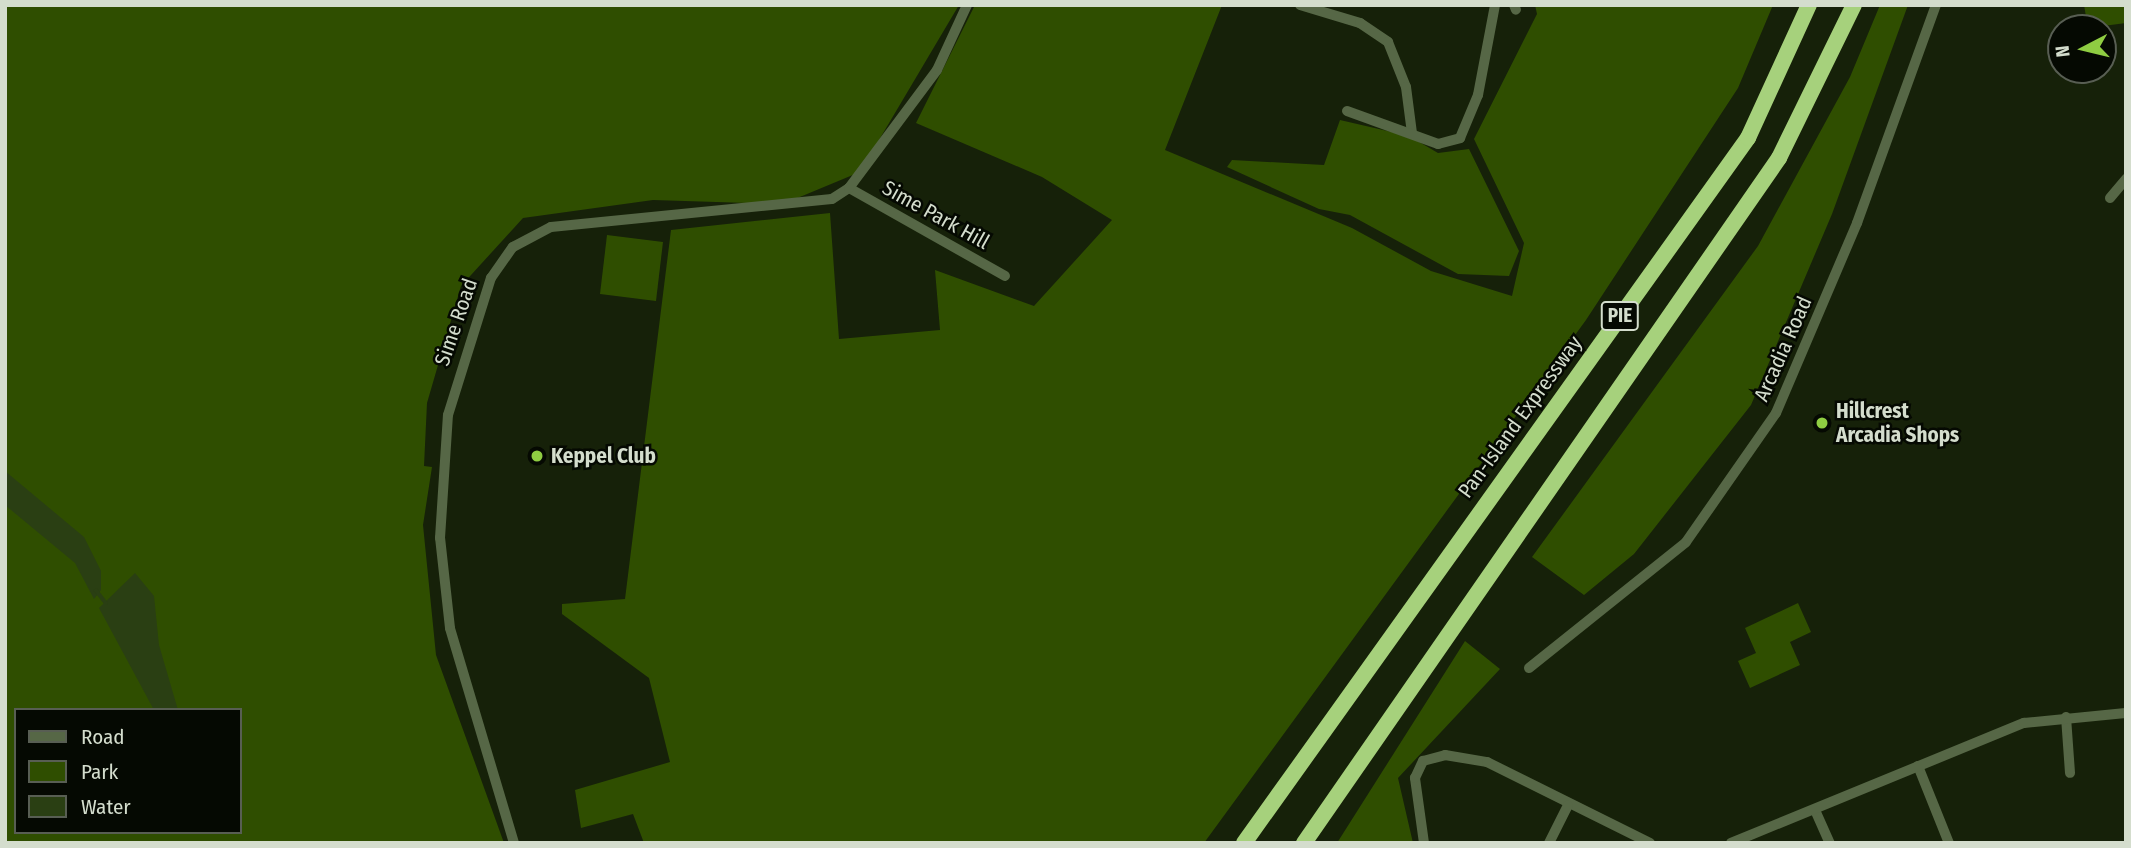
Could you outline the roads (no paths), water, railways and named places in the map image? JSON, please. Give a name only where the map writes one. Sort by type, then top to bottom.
[{"type":"highway","name":"Pan-Island Expressway","points":[[1244,843],[1748,138],[1809,5]]},
{"type":"highway","name":"PIE","points":[[1304,843],[1779,158],[1854,5]]},
{"type":"highway","points":[[1318,843],[1320,822]]},
{"type":"street","points":[[849,188],[937,70],[967,5]]},
{"type":"street","points":[[1300,5],[1360,23],[1388,42],[1406,87],[1412,133]]},
{"type":"street","points":[[1347,111],[1438,144],[1460,138],[1478,95],[1495,5]]},
{"type":"street","name":"Arcadia Road","points":[[1529,668],[1686,542],[1776,413],[1857,223],[1936,5]]},
{"type":"street","points":[[2110,198],[2126,179]]},
{"type":"street","name":"Sime Park Hill","points":[[849,188],[1005,276]]},
{"type":"street","name":"Sime Road","points":[[514,843],[450,628],[440,538],[448,415],[491,278],[513,247],[551,227],[775,208],[832,199],[849,188]]},
{"type":"street","points":[[1731,843],[2024,723],[2126,713]]},
{"type":"street","points":[[2066,717],[2070,773]]},
{"type":"street","points":[[1424,843],[1415,790],[1423,761],[1469,756],[1650,843]]},
{"type":"street","points":[[1918,766],[1949,843]]},
{"type":"street","points":[[1549,843],[1568,805]]},
{"type":"street","points":[[1815,810],[1830,843]]},
{"type":"water","points":[[5,471],[84,537],[101,571],[101,590],[94,599],[75,563],[5,505]]},
{"type":"water","points":[[135,573],[154,596],[159,645],[177,708],[153,708],[99,608]]},
{"type":"waterway","points":[[96,590],[106,603]]},
{"type":"place","name":"Hillcrest Arcadia Shops","points":[[1822,423]]},
{"type":"place","name":"Keppel Club","points":[[537,456]]}]
